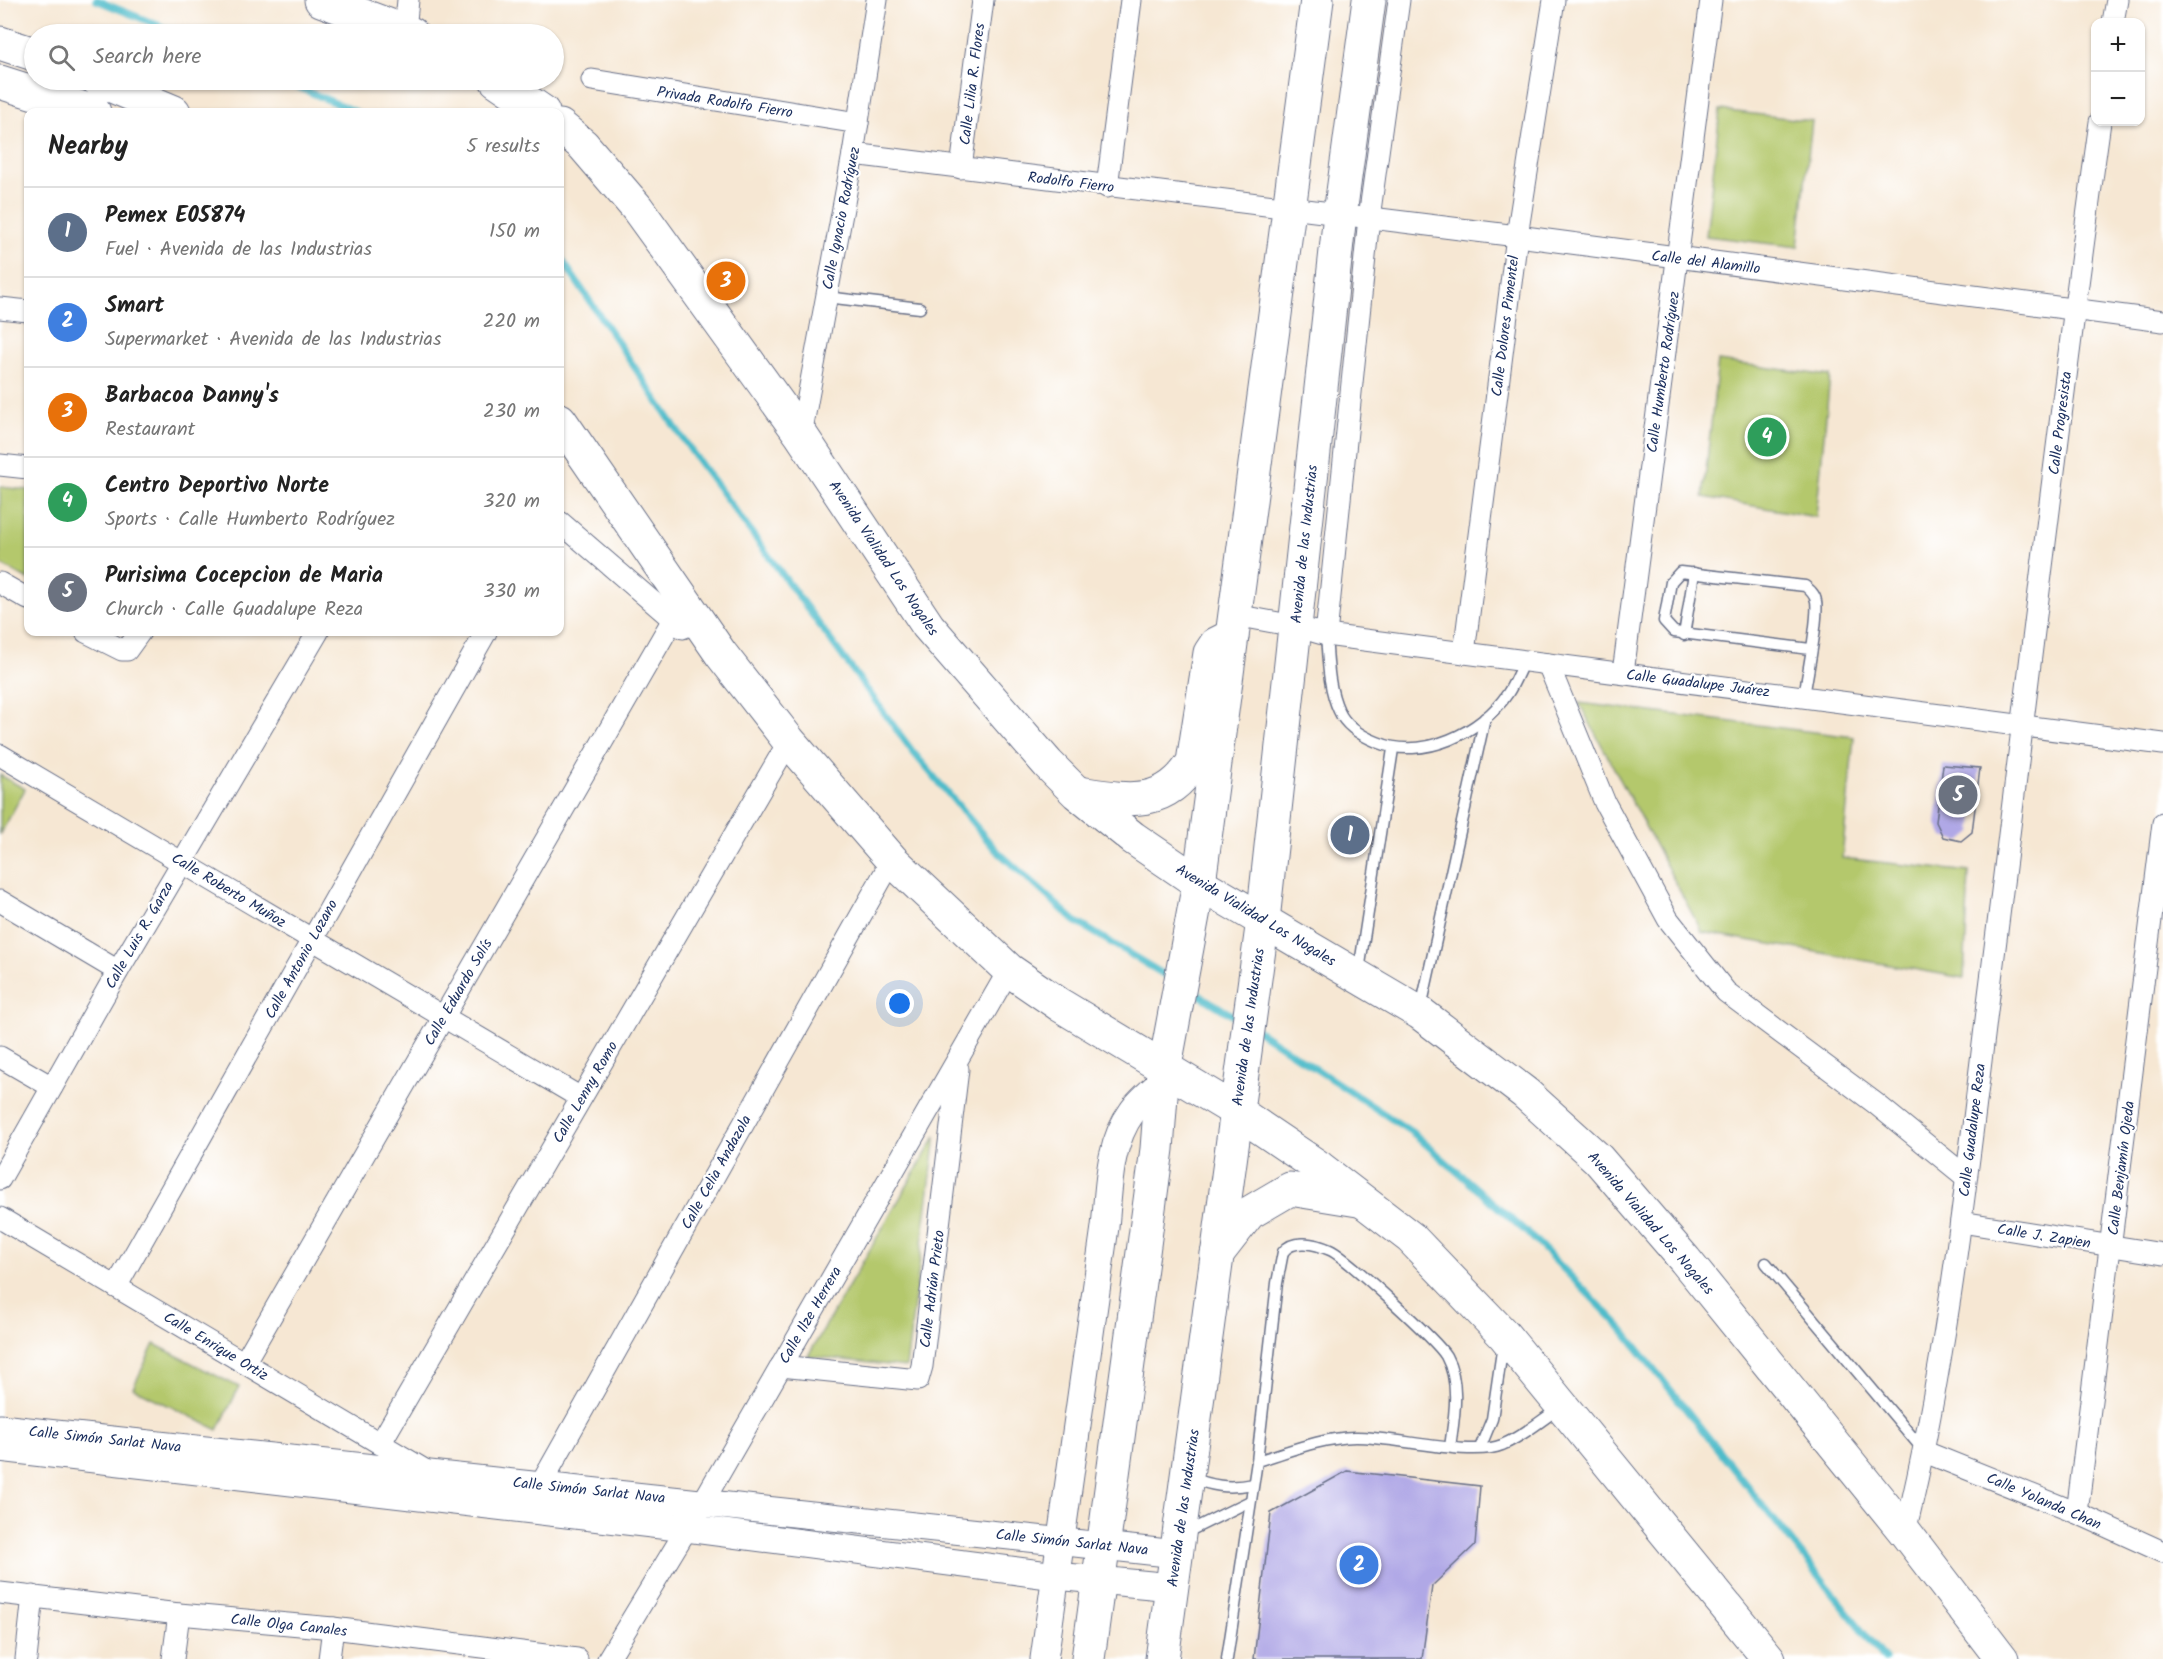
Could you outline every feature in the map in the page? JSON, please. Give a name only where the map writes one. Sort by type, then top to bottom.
[{"type":"main road","points":[[321,0],[408,22]]},
{"type":"main road","points":[[1088,1659],[1157,1149],[1163,1075],[1200,884],[1317,0]]},
{"type":"main road","name":"Avenida de las Industrias","points":[[1162,1659],[1263,920],[1310,630],[1354,216],[1369,0]]},
{"type":"main road","points":[[0,43],[24,51]]},
{"type":"main road","points":[[0,82],[24,90]]},
{"type":"main road","points":[[25,90],[81,108]]},
{"type":"main road","points":[[122,90],[164,108]]},
{"type":"main road","points":[[511,90],[537,108]]},
{"type":"main road","name":"Avenida Vialidad Los Nogales","points":[[564,129],[583,145],[637,208],[801,435],[928,626],[1048,764],[1077,793],[1133,838],[1200,884],[1420,1013],[1525,1093],[1598,1159],[1685,1260],[1905,1532],[2002,1659]]},
{"type":"main road","points":[[564,426],[721,654],[789,741],[892,860],[1009,970],[1163,1075],[1236,1111],[1411,1238],[1504,1335],[1769,1659]]},
{"type":"main road","points":[[1077,793],[1126,800],[1150,797],[1169,790],[1186,775],[1193,762],[1210,653],[1234,626]]},
{"type":"main road","points":[[1217,1254],[1249,1213],[1290,1190],[1363,1201]]},
{"type":"street","name":"Calle Ignacio Rodríguez","points":[[801,435],[853,154],[877,0]]},
{"type":"street","name":"Calle Lilia R. Flores","points":[[961,168],[983,0]]},
{"type":"street","points":[[1107,187],[1131,0]]},
{"type":"street","name":"Avenida de las Industrias","points":[[1354,216],[1400,0]]},
{"type":"street","name":"Calle Dolores Pimentel","points":[[1464,653],[1517,236],[1554,0]]},
{"type":"street","name":"Calle Humberto Rodríguez","points":[[1623,673],[1711,0]]},
{"type":"street","points":[[2115,18],[2117,0]]},
{"type":"street","name":"Privada Rodolfo Fierro","points":[[592,80],[858,123]]},
{"type":"street","name":"Calle Progresista","points":[[2024,725],[2073,309],[2099,126]]},
{"type":"street","name":"Rodolfo Fierro","points":[[853,154],[1289,209]]},
{"type":"street","points":[[1289,209],[1354,216]]},
{"type":"street","name":"Calle del Alamillo","points":[[1354,216],[2163,321]]},
{"type":"street","points":[[0,308],[24,311]]},
{"type":"street","points":[[0,465],[24,468]]},
{"type":"street","points":[[564,526],[672,621],[721,654]]},
{"type":"street","points":[[0,583],[24,597]]},
{"type":"street","name":"Calle Eduardo Solís","points":[[244,1363],[672,621]]},
{"type":"street","name":"Calle Guadalupe Juárez","points":[[1234,626],[1310,630],[1464,653],[2163,744]]},
{"type":"street","points":[[94,636],[122,650],[127,650],[137,636]]},
{"type":"street","name":"Calle Luis R. Garza","points":[[0,1179],[118,971],[316,636]]},
{"type":"street","name":"Calle Antonio Lozano","points":[[116,1287],[484,636]]},
{"type":"street","points":[[1548,664],[1605,803],[1668,919],[1726,992],[1875,1103],[1966,1177]]},
{"type":"street","name":"Calle Guadalupe Reza","points":[[1905,1532],[1925,1452],[1961,1222],[2024,725]]},
{"type":"street","name":"Calle Lenny Romo","points":[[380,1444],[789,741]]},
{"type":"street","name":"Calle Roberto Muñoz","points":[[0,755],[581,1098]]},
{"type":"street","name":"Calle Benjamín Ojeda","points":[[2077,1513],[2163,823]]},
{"type":"street","name":"Calle Celia Andazola","points":[[541,1484],[892,860]]},
{"type":"street","points":[[0,901],[118,971]]},
{"type":"street","name":"Calle Ilze Herrera","points":[[608,1659],[703,1502],[1009,970]]},
{"type":"street","points":[[0,1057],[52,1087]]},
{"type":"street","name":"Calle Adrián Prieto","points":[[780,1366],[918,1380],[922,1366],[959,1060]]},
{"type":"street","points":[[1044,1659],[1106,1227],[1112,1159],[1120,1135],[1132,1112],[1163,1075]]},
{"type":"street","name":"Calle Enrique Ortiz","points":[[0,1218],[431,1474]]},
{"type":"street","name":"Calle J. Zapien","points":[[1961,1222],[2163,1254]]},
{"type":"street","name":"Calle Simón Sarlat Nava","points":[[0,1428],[1103,1545],[1179,1544]]},
{"type":"street","name":"Calle Simón Sarlat Nava","points":[[0,1448],[686,1528],[1056,1576],[1172,1587]]},
{"type":"street","name":"Calle Yolanda Chan","points":[[1925,1452],[2077,1513],[2163,1552]]},
{"type":"street","name":"Calle Olga Canales","points":[[0,1593],[179,1614],[333,1628],[478,1653],[577,1659]]},
{"type":"street","points":[[26,1659],[33,1596]]},
{"type":"street","points":[[173,1659],[179,1614]]},
{"type":"street","points":[[329,1659],[333,1628]]},
{"type":"lane","points":[[826,297],[920,308]]},
{"type":"lane","points":[[1804,697],[1817,602],[1810,589],[1805,586],[1680,572],[1671,582],[1664,621],[1674,632],[1810,649]]},
{"type":"lane","points":[[1684,635],[1694,573]]},
{"type":"lane","points":[[1310,630],[1330,678],[1339,712],[1348,724],[1363,737],[1393,749],[1431,747],[1461,734],[1485,718],[1508,694],[1524,661]]},
{"type":"lane","points":[[1420,1013],[1485,718]]},
{"type":"lane","points":[[1358,976],[1393,749]]},
{"type":"lane","points":[[1227,1659],[1257,1461],[1277,1283],[1283,1252],[1294,1244],[1308,1244],[1331,1251],[1365,1277],[1446,1355],[1456,1400],[1450,1447]]},
{"type":"lane","points":[[1766,1263],[1925,1452]]},
{"type":"lane","points":[[1480,1448],[1492,1419],[1504,1335]]},
{"type":"lane","points":[[1257,1461],[1335,1438],[1380,1437],[1450,1447],[1500,1446],[1562,1406]]},
{"type":"lane","points":[[1188,1476],[1211,1486],[1233,1488],[1253,1484]]},
{"type":"lane","points":[[1179,1544],[1250,1501]]},
{"type":"green space","points":[[1720,110],[1812,121],[1798,247],[1706,236]]},
{"type":"green space","points":[[1718,361],[1830,376],[1816,517],[1703,497]]},
{"type":"green space","points":[[0,487],[24,490],[24,578],[0,564]]},
{"type":"green space","points":[[1579,703],[1854,737],[1842,858],[1969,872],[1964,978],[1702,932]]},
{"type":"green space","points":[[0,775],[25,789],[0,835]]},
{"type":"green space","points":[[936,1136],[906,1367],[808,1356]]},
{"type":"green space","points":[[154,1344],[239,1387],[218,1430],[133,1388]]},
{"type":"building","points":[[1943,765],[1980,768],[1972,832],[1961,841],[1943,837],[1936,822]]},
{"type":"building","points":[[1347,1471],[1480,1486],[1475,1545],[1432,1586],[1422,1659],[1254,1659],[1271,1513]]},
{"type":"waterway","points":[[96,0],[155,24]]},
{"type":"waterway","points":[[305,90],[347,108]]},
{"type":"waterway","points":[[564,263],[692,452],[913,752],[995,849],[1075,921],[1173,980]]},
{"type":"waterway","points":[[1188,988],[1240,1020]]},
{"type":"waterway","points":[[1257,1030],[1413,1133],[1532,1237],[1618,1324],[1885,1659]]},
{"type":"place","name":"Barbacoa Danny's","points":[[726,281]]},
{"type":"place","name":"Centro Deportivo Norte","points":[[1767,437]]},
{"type":"place","name":"Purisima Cocepcion de Maria","points":[[1958,795]]},
{"type":"place","name":"Pemex E05874","points":[[1350,835]]},
{"type":"place","name":"Smart","points":[[1359,1565]]}]
